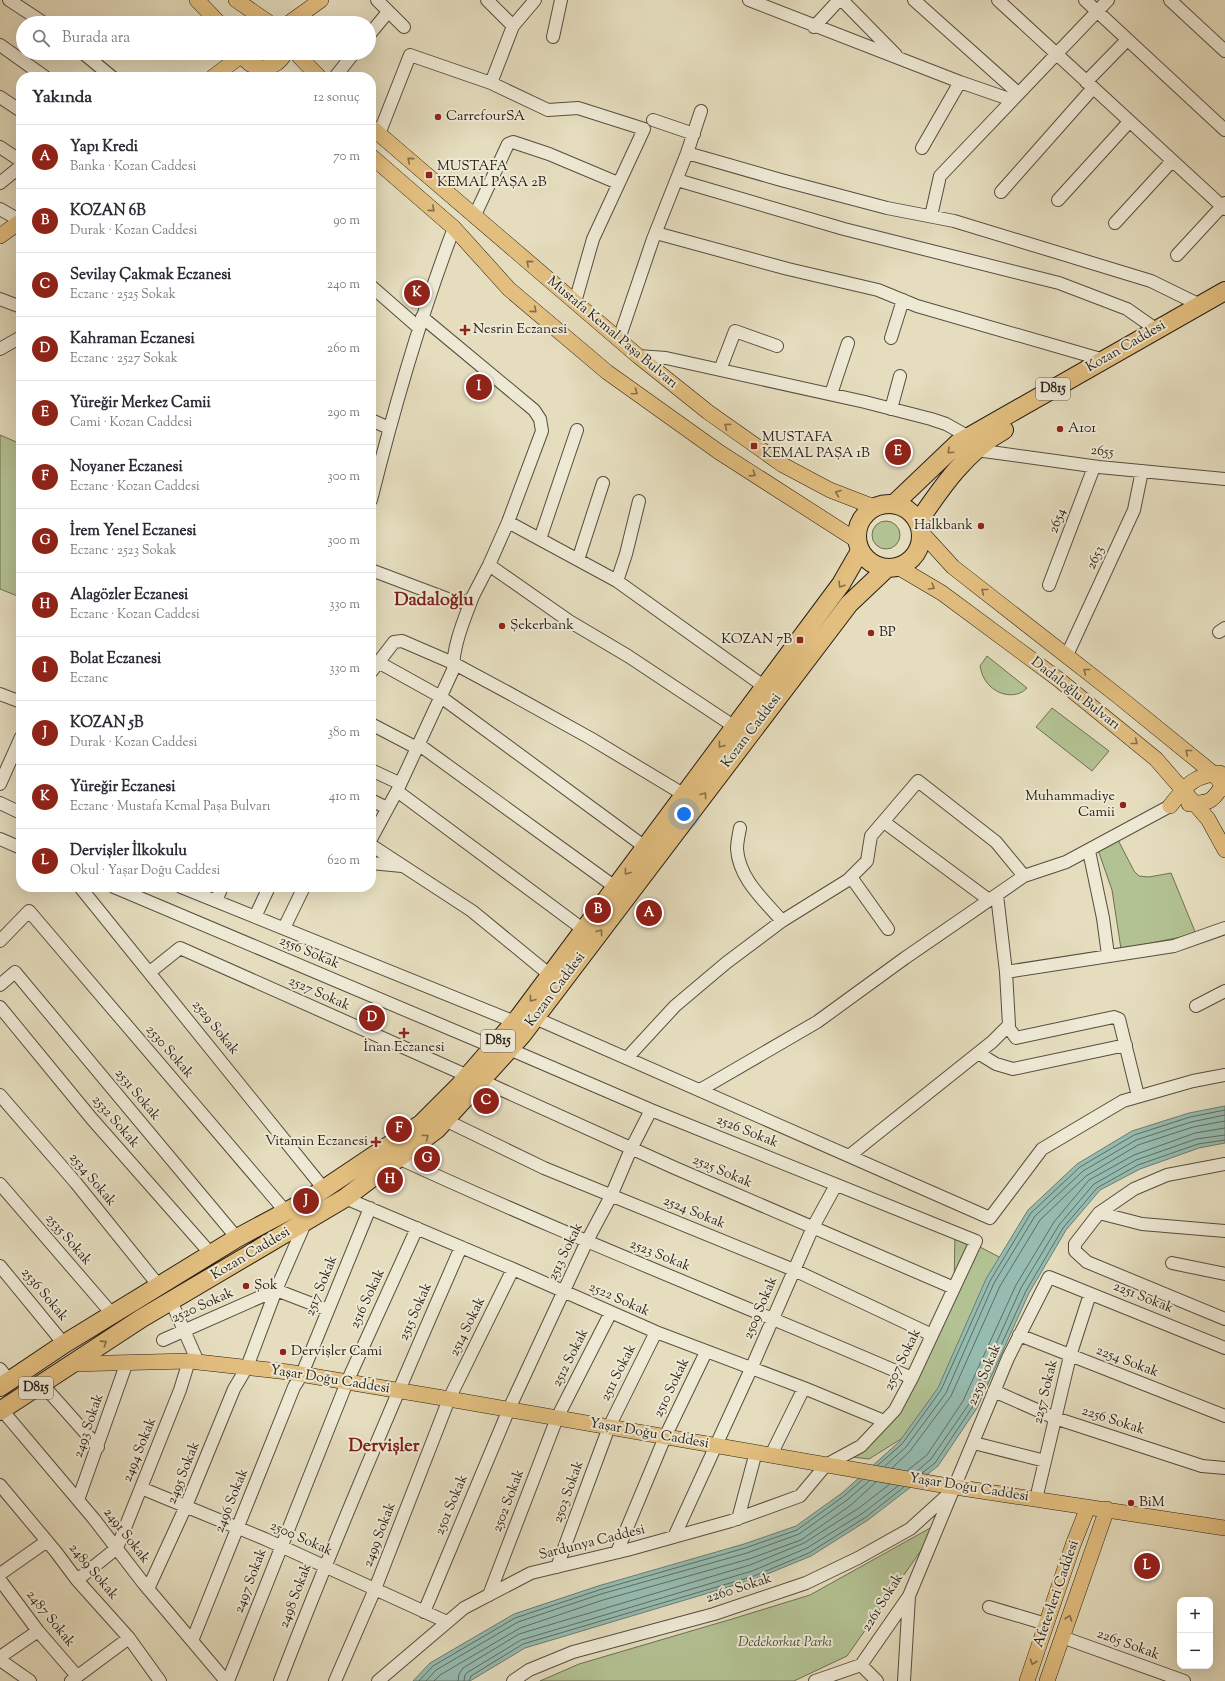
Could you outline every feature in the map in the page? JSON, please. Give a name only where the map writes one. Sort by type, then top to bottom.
[{"type":"highway","name":"Kozan Caddesi","points":[[919,527],[937,494],[973,443],[1104,360],[1225,291]]},
{"type":"highway","name":"Kozan Caddesi","points":[[894,504],[958,444],[973,443],[991,437],[1225,304]]},
{"type":"highway","points":[[884,504],[894,504],[904,507],[912,514],[919,527],[920,543],[916,553],[908,562],[893,568],[876,566],[867,560],[858,546],[857,530],[860,521],[866,512],[874,507],[884,504]]},
{"type":"highway","name":"Kozan Caddesi","points":[[501,1048],[515,1022],[645,848],[683,794],[842,584],[858,546]]},
{"type":"highway","name":"Kozan Caddesi","points":[[3,1379],[113,1315],[237,1238],[286,1212],[324,1189],[421,1124],[474,1078],[501,1048],[535,1018],[849,604],[893,568]]},
{"type":"highway","name":"Kozan Caddesi","points":[[1,1411],[171,1301],[345,1198],[437,1129],[474,1078]]},
{"type":"highway","points":[[65,1343],[82,1349],[77,1361]]},
{"type":"main road","points":[[197,0],[212,16]]},
{"type":"main road","points":[[236,0],[256,16]]},
{"type":"main road","points":[[298,16],[320,0]]},
{"type":"main road","points":[[220,72],[235,60]]},
{"type":"main road","points":[[246,60],[268,72]]},
{"type":"main road","points":[[262,68],[277,64],[280,60]]},
{"type":"main road","points":[[303,60],[314,72]]},
{"type":"main road","name":"Mustafa Kemal Paşa Bulvarı","points":[[376,131],[638,356],[708,412],[784,465],[830,490],[874,507]]},
{"type":"main road","name":"Mustafa Kemal Paşa Bulvarı","points":[[376,160],[454,228],[509,289],[607,372],[719,452],[858,546]]},
{"type":"main road","points":[[0,236],[16,225]]},
{"type":"main road","name":"Dadaloğlu Bulvarı","points":[[919,527],[953,567],[1067,655],[1222,781]]},
{"type":"main road","name":"Dadaloğlu Bulvarı","points":[[893,568],[942,593],[1058,679],[1156,759],[1208,819],[1225,850]]},
{"type":"main road","points":[[1201,776],[1222,781],[1218,794],[1207,803],[1170,806],[1183,790],[1201,776]]},
{"type":"main road","name":"Yaşar Doğu Caddesi","points":[[77,1361],[194,1362],[302,1374],[450,1398],[956,1487],[1225,1528]]},
{"type":"main road","name":"Afetevleri Caddesi","points":[[1027,1681],[1072,1545],[1088,1507]]},
{"type":"main road","name":"Afetevleri Caddesi","points":[[1047,1681],[1107,1509]]},
{"type":"street","points":[[9,0],[33,16]]},
{"type":"street","points":[[376,0],[404,27]]},
{"type":"street","points":[[487,0],[513,26]]},
{"type":"street","points":[[491,83],[513,26],[535,0]]},
{"type":"street","points":[[553,37],[561,0]]},
{"type":"street","points":[[749,0],[761,3],[814,26],[960,82],[1015,96]]},
{"type":"street","points":[[814,26],[838,0]]},
{"type":"street","points":[[842,0],[900,59]]},
{"type":"street","points":[[914,0],[1015,96]]},
{"type":"street","points":[[998,0],[1129,122],[1224,206],[1177,255]]},
{"type":"street","points":[[1085,0],[1225,130]]},
{"type":"street","points":[[931,216],[940,176],[1108,0]]},
{"type":"street","points":[[1170,0],[1225,50]]},
{"type":"street","points":[[376,27],[388,12]]},
{"type":"street","points":[[1001,192],[1127,40]]},
{"type":"street","points":[[0,46],[16,57]]},
{"type":"street","points":[[376,128],[410,55],[491,83],[548,110],[578,108],[644,129],[593,239],[575,302]]},
{"type":"street","points":[[20,60],[37,72]]},
{"type":"street","points":[[91,60],[106,72]]},
{"type":"street","points":[[339,72],[348,60]]},
{"type":"street","points":[[922,148],[960,82]]},
{"type":"street","points":[[0,97],[16,108]]},
{"type":"street","points":[[619,339],[656,232],[677,180],[701,111]]},
{"type":"street","points":[[653,120],[694,134]]},
{"type":"street","points":[[1058,200],[1129,122]]},
{"type":"street","points":[[474,215],[508,144],[513,142],[549,154],[618,183]]},
{"type":"street","points":[[0,147],[16,158]]},
{"type":"street","points":[[687,153],[887,208],[954,221],[1151,281],[1200,305]]},
{"type":"street","points":[[1115,223],[1172,161]]},
{"type":"street","points":[[0,183],[16,170]]},
{"type":"street","points":[[677,180],[844,229],[1059,283],[1108,300],[1127,309],[1157,330]]},
{"type":"street","points":[[0,209],[16,218]]},
{"type":"street","points":[[376,480],[389,428],[430,292],[454,228]]},
{"type":"street","points":[[656,232],[788,270],[878,290],[924,308],[1104,360]]},
{"type":"street","points":[[376,290],[534,410],[540,419],[542,431],[508,522],[474,596],[459,633],[453,662],[453,670],[418,746],[376,829]]},
{"type":"street","points":[[0,299],[16,305]]},
{"type":"street","points":[[891,338],[903,300]]},
{"type":"street","points":[[720,370],[735,331],[777,346]]},
{"type":"street","points":[[0,349],[16,340]]},
{"type":"street","points":[[831,394],[848,343]]},
{"type":"street","points":[[638,356],[666,358],[831,394],[891,409],[946,424],[973,443]]},
{"type":"street","points":[[891,409],[900,376]]},
{"type":"street","points":[[376,422],[389,428]]},
{"type":"street","points":[[540,539],[577,430]]},
{"type":"street","name":"2655","points":[[973,443],[1094,467],[1142,470],[1225,479]]},
{"type":"street","name":"2654","points":[[1049,585],[1094,467]]},
{"type":"street","name":"2653","points":[[1067,655],[1134,510],[1142,470]]},
{"type":"street","points":[[578,560],[603,483]]},
{"type":"street","points":[[617,581],[626,554],[639,501]]},
{"type":"street","points":[[508,522],[617,581],[765,687]]},
{"type":"street","points":[[489,566],[569,621],[628,656],[735,727]]},
{"type":"street","points":[[376,572],[456,602],[469,600],[474,596]]},
{"type":"street","points":[[376,664],[394,642],[402,642],[453,662],[590,738],[683,794]]},
{"type":"street","points":[[376,668],[440,697],[645,848]]},
{"type":"street","points":[[0,694],[16,700]]},
{"type":"street","points":[[376,726],[418,746],[615,888]]},
{"type":"street","points":[[0,784],[16,749]]},
{"type":"street","points":[[376,773],[398,787],[584,930]]},
{"type":"street","points":[[627,1058],[675,1006],[726,963],[782,921],[851,877],[866,862],[871,836],[918,781],[996,842],[1024,876]]},
{"type":"street","points":[[376,802],[387,808]]},
{"type":"street","points":[[0,803],[16,811]]},
{"type":"street","points":[[700,1090],[817,1022],[905,958],[1024,876],[1066,862],[1170,806]]},
{"type":"street","points":[[849,1156],[978,1053],[1009,1025],[1006,972],[993,898],[884,822]]},
{"type":"street","points":[[740,828],[737,849],[740,868],[748,881],[782,921]]},
{"type":"street","points":[[0,839],[16,846]]},
{"type":"street","points":[[376,848],[472,911],[550,975]]},
{"type":"street","points":[[1089,850],[1103,918],[1108,955]]},
{"type":"street","points":[[376,863],[405,867]]},
{"type":"street","points":[[851,877],[888,929]]},
{"type":"street","name":"2529 Sokak","points":[[84,892],[324,1189]]},
{"type":"street","name":"2556 Sokak","points":[[126,892],[501,1048]]},
{"type":"street","points":[[194,892],[515,1022]]},
{"type":"street","points":[[216,901],[220,892]]},
{"type":"street","points":[[255,917],[268,892]]},
{"type":"street","points":[[284,928],[302,892]]},
{"type":"street","name":"2530 Sokak","points":[[0,942],[29,911],[286,1212]]},
{"type":"street","points":[[1006,972],[1174,946],[1225,928]]},
{"type":"street","name":"2527 Sokak","points":[[150,972],[180,948],[474,1078]]},
{"type":"street","name":"2531 Sokak","points":[[0,985],[15,972],[237,1238]]},
{"type":"street","points":[[1196,1006],[1225,991]]},
{"type":"street","name":"2532 Sokak","points":[[0,1007],[92,1119],[211,1254]]},
{"type":"street","points":[[1008,1027],[1016,1038],[1114,1016],[1119,1019],[1138,1096]]},
{"type":"street","points":[[535,1018],[990,1218],[1042,1149],[1123,1101],[1193,1081],[1225,1075]]},
{"type":"street","points":[[978,1053],[996,1064],[1013,1069],[1126,1045]]},
{"type":"street","name":"2526 Sokak","points":[[501,1048],[976,1242]]},
{"type":"street","name":"2525 Sokak","points":[[474,1078],[631,1149],[954,1288]]},
{"type":"street","name":"2534 Sokak","points":[[0,1096],[76,1183],[159,1286]]},
{"type":"street","name":"2513 Sokak","points":[[509,1409],[587,1241],[612,1196],[631,1149],[651,1110]]},
{"type":"street","name":"2524 Sokak","points":[[445,1120],[544,1168],[794,1270],[932,1335]]},
{"type":"street","name":"2523 Sokak","points":[[398,1158],[486,1199],[773,1318],[912,1378]]},
{"type":"street","points":[[1225,1164],[1167,1175],[1134,1189],[1099,1213],[1075,1244],[1075,1251],[1087,1262],[1225,1319]]},
{"type":"street","name":"2535 Sokak","points":[[0,1184],[113,1315]]},
{"type":"street","name":"2509 Sokak","points":[[674,1537],[751,1369],[813,1227],[836,1185]]},
{"type":"street","name":"2522 Sokak","points":[[345,1198],[513,1268],[563,1292],[656,1332],[804,1388],[884,1422]]},
{"type":"street","name":"2517 Sokak","points":[[302,1374],[370,1208]]},
{"type":"street","points":[[1099,1213],[1142,1224],[1225,1231]]},
{"type":"street","name":"2495 Sokak","points":[[148,1589],[186,1506],[234,1390],[247,1368],[276,1290],[306,1221]]},
{"type":"street","name":"2516 Sokak","points":[[347,1382],[417,1228]]},
{"type":"street","name":"2507 Sokak","points":[[826,1464],[861,1446],[895,1410],[912,1378],[976,1242]]},
{"type":"street","name":"2515 Sokak","points":[[398,1390],[462,1247]]},
{"type":"street","points":[[1172,1263],[1225,1274]]},
{"type":"street","name":"2536 Sokak","points":[[0,1266],[65,1343]]},
{"type":"street","name":"2514 Sokak","points":[[450,1398],[513,1268]]},
{"type":"street","name":"2251 Sokak","points":[[1049,1277],[1225,1348]]},
{"type":"street","name":"2259 Sokak","points":[[956,1487],[994,1391],[1019,1335],[1049,1277]]},
{"type":"street","points":[[276,1290],[328,1310]]},
{"type":"street","name":"2520 Sokak","points":[[163,1340],[276,1290]]},
{"type":"street","name":"2257 Sokak","points":[[1036,1499],[1070,1356],[1090,1294]]},
{"type":"street","points":[[171,1301],[184,1331],[194,1362]]},
{"type":"street","name":"2512 Sokak","points":[[557,1418],[611,1312]]},
{"type":"street","name":"2511 Sokak","points":[[609,1427],[656,1332]]},
{"type":"street","name":"2254 Sokak","points":[[1019,1335],[1225,1416]]},
{"type":"street","name":"2510 Sokak","points":[[617,1552],[665,1437],[706,1352]]},
{"type":"street","name":"2493 Sokak","points":[[78,1500],[128,1362]]},
{"type":"street","name":"2494 Sokak","points":[[117,1548],[180,1390],[194,1362]]},
{"type":"street","name":"2496 Sokak","points":[[192,1641],[294,1387],[302,1374]]},
{"type":"street","name":"2497 Sokak","points":[[227,1681],[347,1382]]},
{"type":"street","points":[[42,1384],[98,1447]]},
{"type":"street","points":[[771,1455],[804,1388]]},
{"type":"street","name":"2498 Sokak","points":[[280,1681],[324,1566],[398,1390]]},
{"type":"street","name":"2256 Sokak","points":[[994,1391],[1055,1418],[1202,1466],[1225,1468]]},
{"type":"street","name":"2499 Sokak","points":[[335,1681],[375,1589],[450,1398]]},
{"type":"street","name":"2501 Sokak","points":[[424,1612],[509,1409]]},
{"type":"street","name":"2491 Sokak","points":[[1,1411],[78,1500],[148,1589],[227,1681]]},
{"type":"street","name":"2502 Sokak","points":[[490,1595],[557,1418]]},
{"type":"street","name":"2503 Sokak","points":[[557,1567],[609,1427]]},
{"type":"street","points":[[974,1443],[1045,1461]]},
{"type":"street","points":[[738,1519],[756,1452]]},
{"type":"street","name":"Sardunya Caddesi","points":[[378,1681],[464,1608],[531,1573],[617,1552],[738,1519],[800,1496],[826,1464]]},
{"type":"street","name":"2489 Sokak","points":[[0,1485],[47,1541],[77,1580],[129,1638],[155,1679]]},
{"type":"street","name":"2261 Sokak","points":[[861,1665],[909,1596],[956,1487]]},
{"type":"street","name":"2260 Sokak","points":[[513,1681],[529,1670],[573,1652],[714,1614],[806,1583],[858,1558],[910,1529],[956,1487]]},
{"type":"street","name":"2500 Sokak","points":[[141,1488],[237,1527],[447,1622]]},
{"type":"street","points":[[0,1574],[47,1541]]},
{"type":"street","points":[[77,1580],[117,1548]]},
{"type":"street","name":"2487 Sokak","points":[[0,1580],[4,1596],[38,1631],[74,1678]]},
{"type":"street","points":[[904,1681],[909,1596]]},
{"type":"street","points":[[989,1607],[1046,1624]]},
{"type":"street","points":[[0,1657],[38,1631]]},
{"type":"street","name":"2265 Sokak","points":[[1062,1637],[1184,1681]]},
{"type":"street","points":[[74,1678],[129,1638]]},
{"type":"street","points":[[0,1660],[30,1681]]},
{"type":"street","points":[[815,1681],[861,1665],[877,1681]]},
{"type":"green space","points":[[0,435],[16,442],[16,595],[0,589]]},
{"type":"green space","points":[[886,521],[896,525],[900,535],[896,545],[886,549],[876,545],[872,535],[876,525]]},
{"type":"green space","points":[[987,656],[1027,688],[1022,692],[1010,695],[998,692],[992,688],[983,677],[980,666]]},
{"type":"green space","points":[[1052,708],[1109,751],[1092,771],[1036,727]]},
{"type":"green space","points":[[1118,840],[1134,871],[1139,876],[1149,877],[1171,873],[1196,934],[1121,949],[1112,890],[1098,850]]},
{"type":"green space","points":[[955,1234],[1007,1261],[958,1365],[914,1431],[869,1459],[852,1457],[891,1414],[954,1288]]},
{"type":"green space","name":"Dedekorkut Parkı","points":[[941,1522],[847,1656],[794,1681],[540,1681],[579,1664],[810,1595]]},
{"type":"water","points":[[1225,1106],[1225,1143],[1199,1148],[1140,1169],[1100,1190],[1066,1230],[1029,1293],[977,1408],[938,1466],[868,1520],[811,1556],[755,1579],[525,1648],[470,1681],[413,1681],[430,1663],[514,1614],[598,1586],[744,1544],[796,1526],[842,1493],[899,1442],[938,1388],[986,1279],[1028,1210],[1077,1164],[1132,1131],[1189,1113]]},
{"type":"place","name":"CarrefourSA","points":[[438,117]]},
{"type":"place","name":"MUSTAFA KEMAL PAŞA 2B","points":[[429,175]]},
{"type":"place","name":"Yüreğir Eczanesi","points":[[417,293]]},
{"type":"place","name":"Nesrin Eczanesi","points":[[465,330]]},
{"type":"place","name":"Bolat Eczanesi","points":[[479,387]]},
{"type":"place","name":"A101","points":[[1060,429]]},
{"type":"place","name":"MUSTAFA KEMAL PAŞA 1B","points":[[754,446]]},
{"type":"place","name":"Yüreğir Merkez Camii","points":[[898,452]]},
{"type":"place","name":"Halkbank","points":[[981,526]]},
{"type":"place","name":"Şekerbank","points":[[502,626]]},
{"type":"place","name":"BP","points":[[871,633]]},
{"type":"place","name":"KOZAN 7B","points":[[800,640]]},
{"type":"place","name":"Muhammadiye Camii","points":[[1123,805]]},
{"type":"place","name":"KOZAN 6B","points":[[598,910]]},
{"type":"place","name":"Yapı Kredi","points":[[649,913]]},
{"type":"place","name":"Kahraman Eczanesi","points":[[372,1018]]},
{"type":"place","name":"İnan Eczanesi","points":[[404,1033]]},
{"type":"place","name":"Sevilay Çakmak Eczanesi","points":[[486,1101]]},
{"type":"place","name":"Noyaner Eczanesi","points":[[399,1129]]},
{"type":"place","name":"Vitamin Eczanesi","points":[[376,1142]]},
{"type":"place","name":"İrem Yenel Eczanesi","points":[[427,1159]]},
{"type":"place","name":"Alagözler Eczanesi","points":[[390,1180]]},
{"type":"place","name":"KOZAN 5B","points":[[306,1201]]},
{"type":"place","name":"Şok","points":[[246,1286]]},
{"type":"place","name":"Dervişler Cami","points":[[283,1352]]},
{"type":"place","name":"BiM","points":[[1131,1503]]},
{"type":"place","name":"Dervişler İlkokulu","points":[[1147,1566]]},
{"type":"district","name":"Dadaloğlu","points":[[434,601]]},
{"type":"district","name":"Dervişler","points":[[384,1447]]}]
